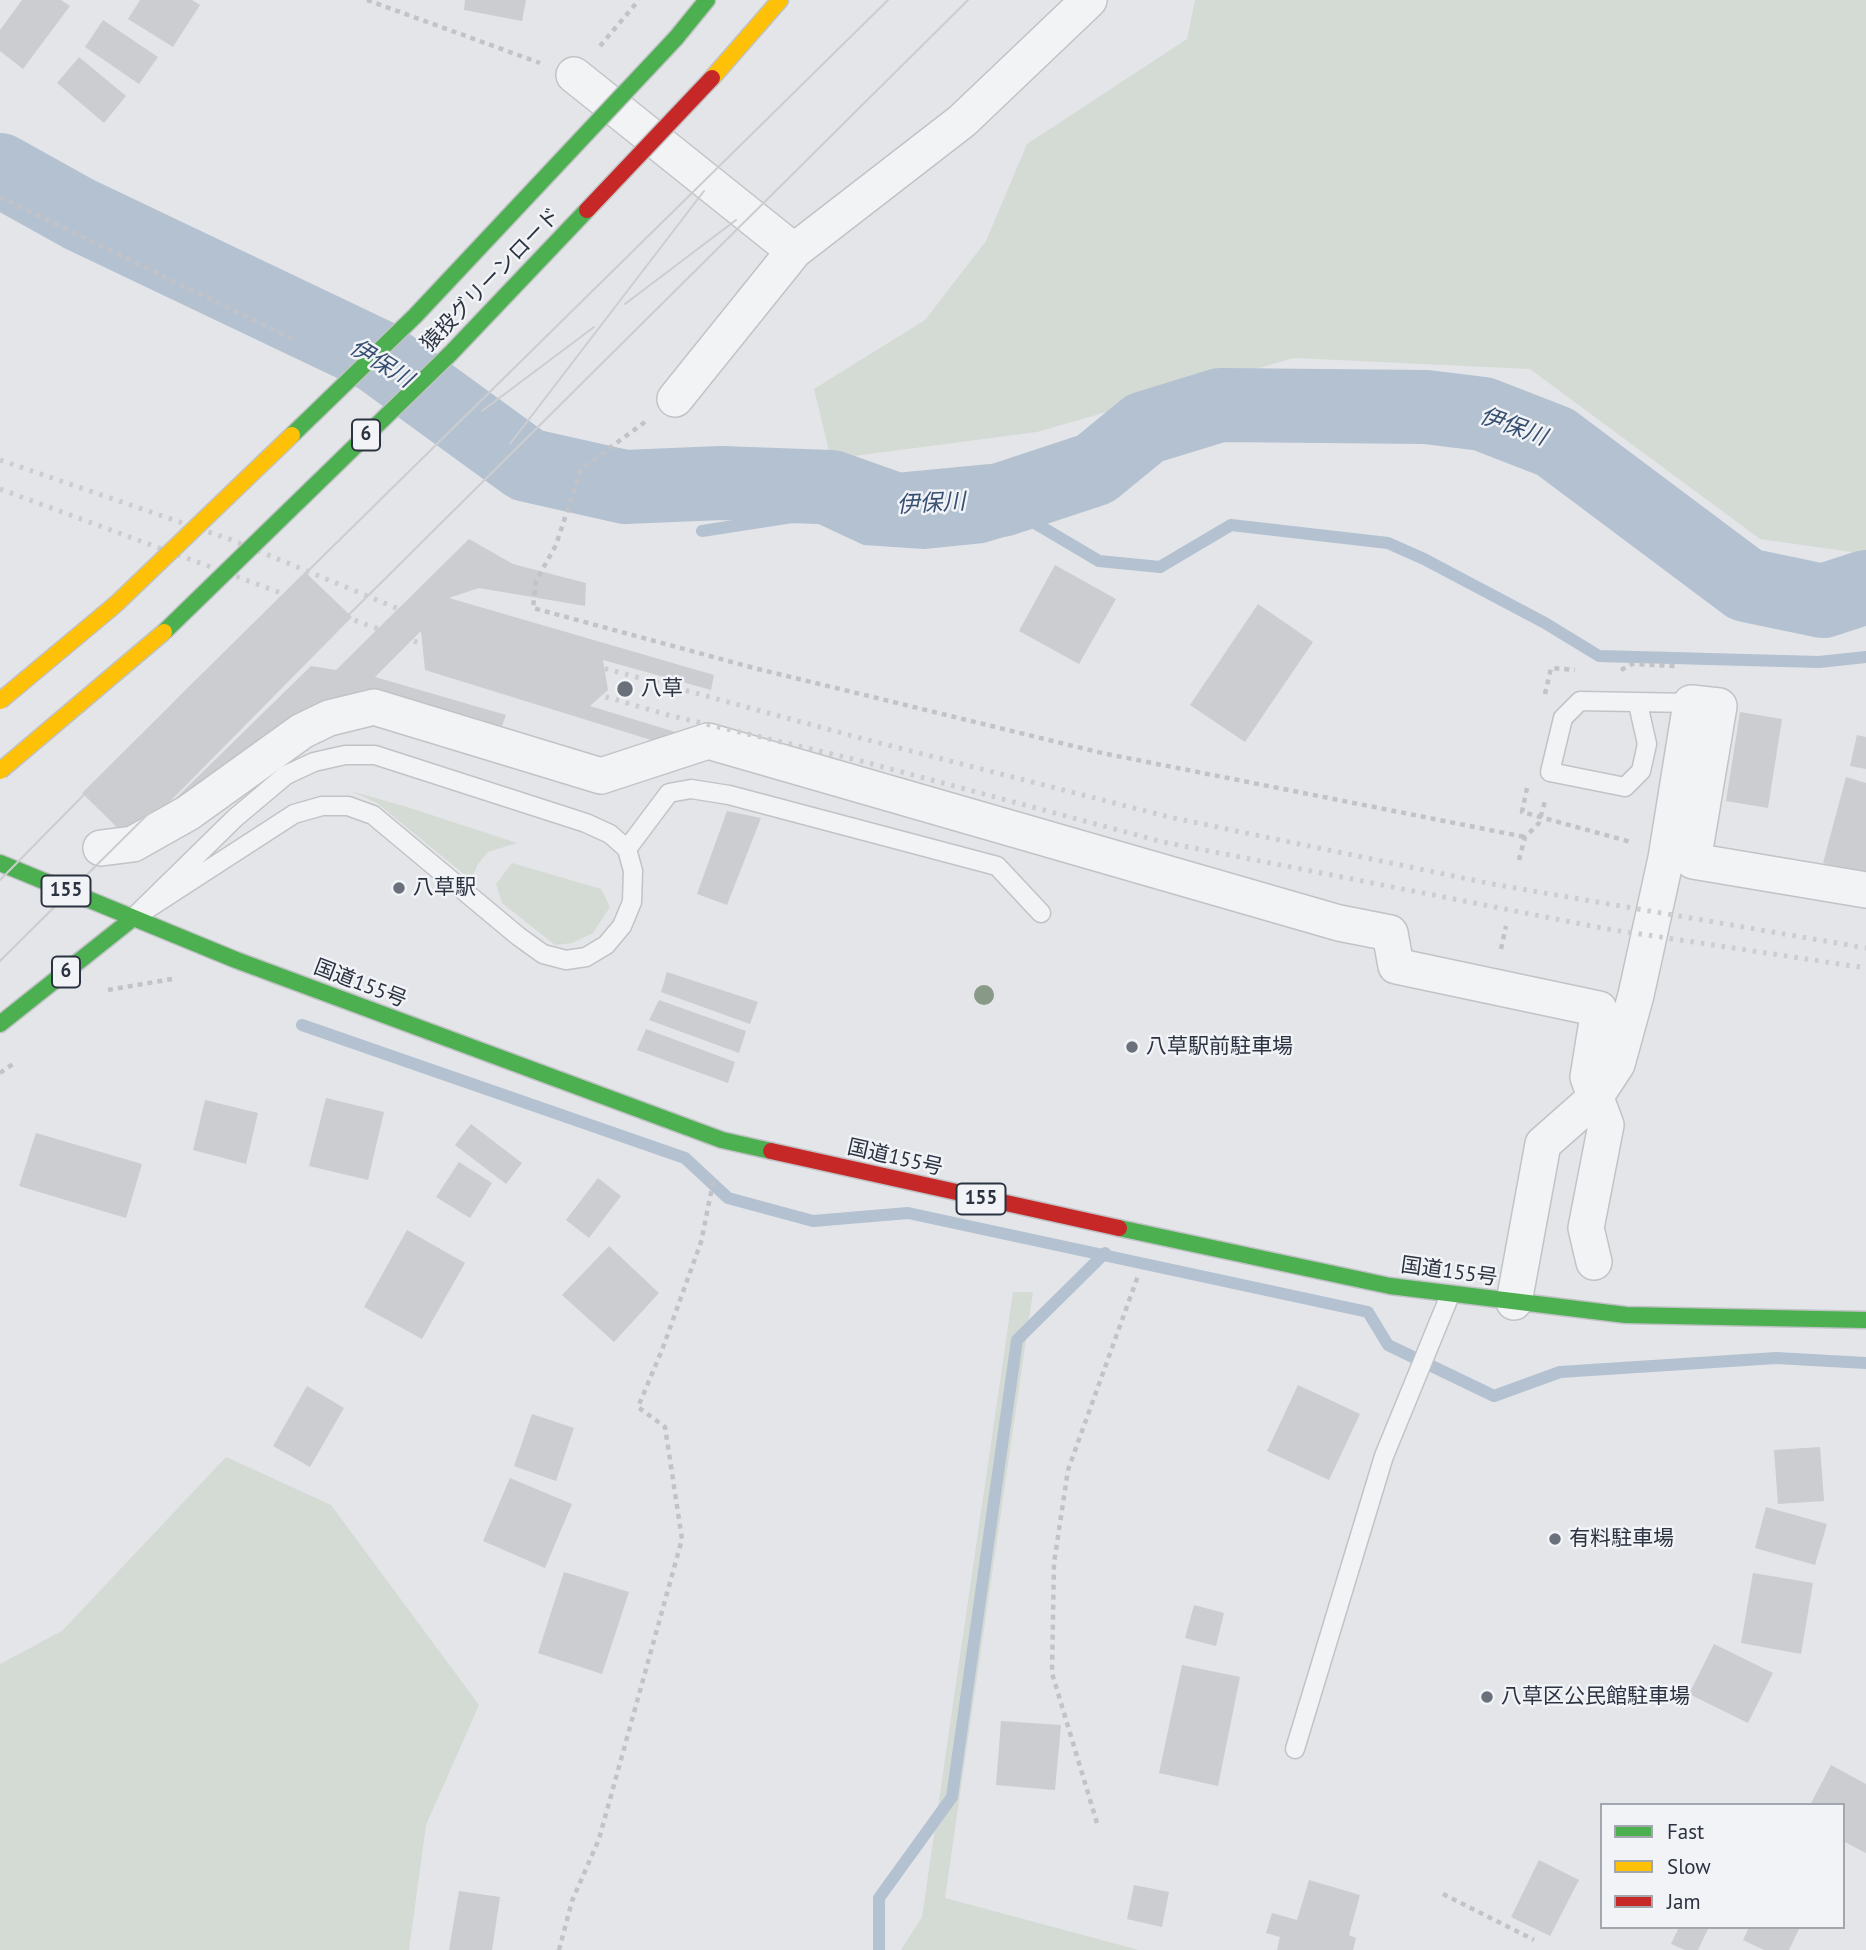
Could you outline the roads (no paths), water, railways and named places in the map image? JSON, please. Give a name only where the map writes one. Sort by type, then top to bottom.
[{"type":"main road","name":"猿投グリーンロード","points":[[0,701],[116,604],[415,316],[676,38],[707,0]]},
{"type":"main road","name":"猿投グリーンロード","points":[[0,771],[143,652],[441,363],[712,78],[780,0]]},
{"type":"main road","name":"国道155号","points":[[0,863],[132,919],[524,1069],[722,1140],[1390,1286],[1626,1315],[1866,1320]]},
{"type":"main road","name":"6","points":[[0,1024],[132,919]]},
{"type":"street","points":[[675,399],[794,251],[962,121],[1089,0]]},
{"type":"street","points":[[574,75],[794,251]]},
{"type":"street","points":[[1514,1302],[1543,1144],[1594,1099],[1617,1064],[1636,995],[1666,858],[1691,703],[1719,706],[1693,861],[1866,890]]},
{"type":"street","points":[[102,848],[133,844],[188,813],[302,731],[329,718],[374,707],[601,776],[708,741],[1339,923],[1390,933],[1396,966],[1599,1009],[1588,1077],[1594,1099],[1606,1125],[1586,1228],[1594,1262]]},
{"type":"lane","points":[[1638,704],[1647,744],[1641,771],[1625,786],[1550,772],[1563,718],[1580,701],[1691,703]]},
{"type":"lane","points":[[345,755],[375,755],[586,822],[610,834],[628,849],[633,871],[632,902],[622,926],[606,945],[586,957],[566,960],[543,954],[518,936],[373,816],[348,806],[322,806],[294,814],[132,919],[235,818],[286,775],[314,762],[345,755]]},
{"type":"lane","points":[[628,849],[668,793],[691,789],[729,795],[997,866],[1041,913]]},
{"type":"lane","points":[[1295,1749],[1384,1456],[1450,1295]]},
{"type":"waterway","name":"伊保川","points":[[0,170],[79,214],[377,356],[527,465],[625,487],[721,483],[831,487],[896,510],[1001,500],[1095,469],[1145,428],[1220,405],[1426,407],[1483,414],[1555,442],[1746,585],[1823,601],[1866,587]]},
{"type":"waterway","points":[[702,531],[792,517],[820,518],[865,539],[924,543],[983,537],[1033,522],[1099,561],[1160,567],[1231,525],[1388,543],[1545,623],[1599,656],[1819,662],[1866,657]]},
{"type":"waterway","points":[[302,1025],[685,1158],[728,1198],[813,1221],[908,1213],[1368,1312],[1388,1345],[1494,1396],[1560,1372],[1776,1358],[1866,1363]]},
{"type":"waterway","points":[[879,1950],[879,1898],[952,1797],[1017,1340],[1105,1253]]},
{"type":"tram line","points":[[0,880],[188,689],[888,0]]},
{"type":"tram line","points":[[0,961],[968,0]]},
{"type":"tram line","points":[[510,444],[704,191]]},
{"type":"tram line","points":[[625,304],[736,220]]},
{"type":"tram line","points":[[482,411],[594,327]]},
{"type":"railway","points":[[0,460],[232,540],[423,619],[864,739],[1169,817],[1492,884],[1866,948]]},
{"type":"railway","points":[[0,489],[400,637],[668,715],[857,760],[1163,842],[1607,929],[1866,968]]},
{"type":"place","name":"八草","points":[[625,689]]},
{"type":"place","name":"八草駅","points":[[399,888]]},
{"type":"place","name":"八草駅前駐車場","points":[[1132,1047]]},
{"type":"place","name":"有料駐車場","points":[[1555,1539]]},
{"type":"place","name":"八草区公民館駐車場","points":[[1487,1697]]}]
